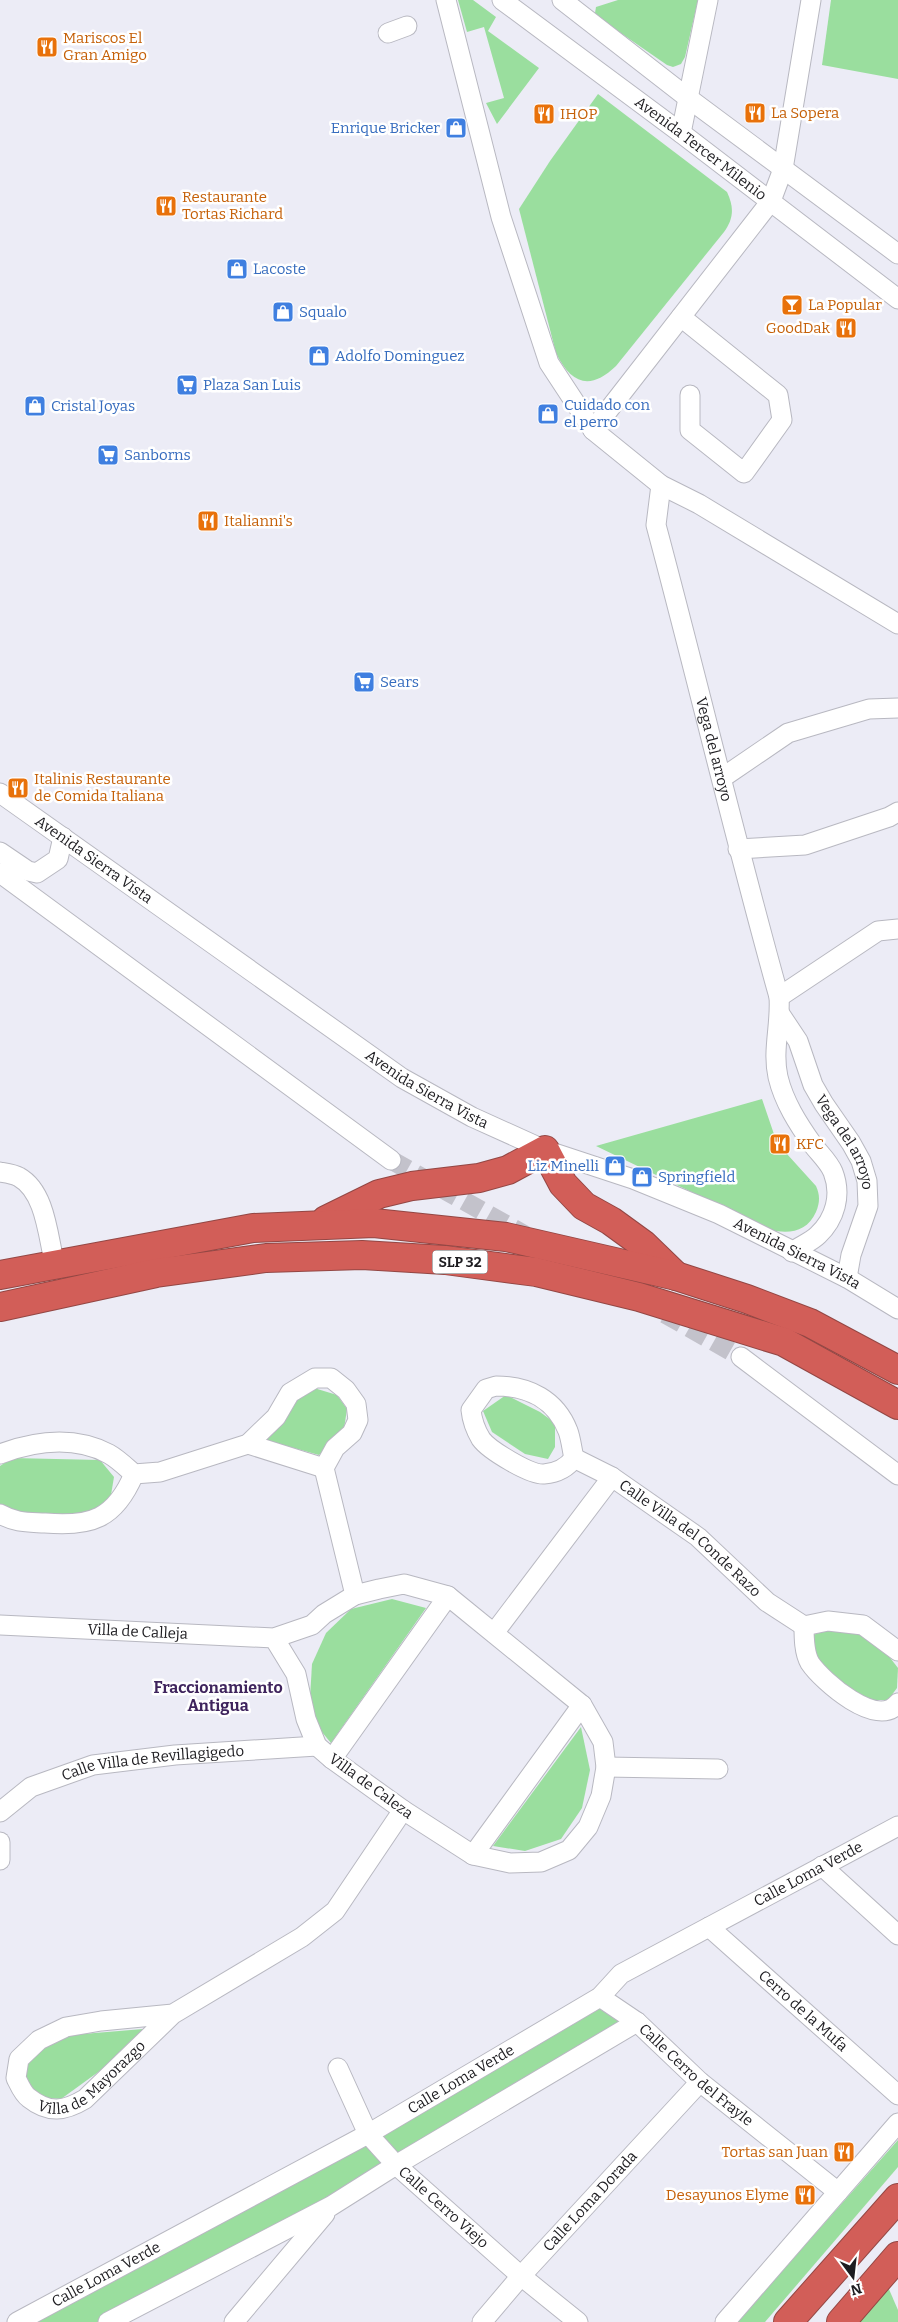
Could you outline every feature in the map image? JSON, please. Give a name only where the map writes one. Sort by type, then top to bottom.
[{"type":"highway","points":[[316,1225],[379,1194],[412,1186],[479,1178],[508,1170],[545,1150],[563,1184],[584,1206],[611,1221],[644,1245],[676,1276]]},
{"type":"highway","name":"SLP 32","points":[[0,1276],[253,1228],[374,1222],[506,1237],[676,1276],[747,1299],[810,1323],[898,1370]]},
{"type":"highway","name":"SLP 32","points":[[0,1307],[82,1291],[156,1273],[266,1258],[362,1255],[445,1260],[536,1272],[639,1297],[784,1342],[898,1405]]},
{"type":"highway","points":[[788,2322],[898,2198]]},
{"type":"highway","points":[[841,2322],[895,2267]]},
{"type":"street","points":[[446,0],[501,217],[550,363],[593,430],[661,485],[699,504],[898,624]]},
{"type":"street","name":"Avenida Tercer Milenio","points":[[502,0],[682,133],[898,299]]},
{"type":"street","points":[[564,0],[688,98],[898,254]]},
{"type":"street","points":[[682,133],[708,0]]},
{"type":"street","points":[[593,430],[771,201],[783,169],[811,0]]},
{"type":"street","points":[[388,33],[407,26]]},
{"type":"street","points":[[681,317],[778,395],[782,408],[782,420],[744,473],[690,430],[690,395]]},
{"type":"street","name":"Vega del arroyo","points":[[661,485],[656,524],[779,1006],[798,1041],[814,1085],[861,1161],[867,1182],[868,1206],[851,1256],[847,1278]]},
{"type":"street","points":[[722,778],[788,733],[869,709],[898,708]]},
{"type":"street","name":"Avenida Sierra Vista","points":[[0,793],[402,1078],[472,1117],[545,1150],[633,1179],[710,1211],[847,1278],[898,1309]]},
{"type":"street","points":[[738,849],[805,844],[889,817],[898,812]]},
{"type":"street","points":[[0,852],[28,871],[37,873],[58,859],[63,837]]},
{"type":"street","points":[[0,873],[391,1160]]},
{"type":"street","points":[[779,1006],[878,931],[898,929]]},
{"type":"street","name":"Vega del arroyo","points":[[779,1006],[775,1046],[778,1076],[786,1103],[833,1171],[838,1187],[837,1204],[830,1220],[818,1235],[792,1252]]},
{"type":"street","points":[[0,1172],[18,1176],[34,1190],[43,1213],[55,1265]]},
{"type":"street","points":[[0,1321],[82,1291]]},
{"type":"street","points":[[741,1357],[898,1475]]},
{"type":"street","points":[[0,1454],[22,1446],[49,1442],[81,1444],[111,1455],[134,1474],[160,1472],[248,1444],[276,1416],[290,1393],[316,1378],[331,1378],[346,1390],[356,1404],[358,1420],[352,1433],[335,1448],[324,1468],[355,1595]]},
{"type":"street","points":[[496,1386],[513,1386],[543,1397],[555,1410],[568,1431],[574,1458],[567,1467],[542,1474],[506,1460],[482,1440],[473,1424],[471,1410],[486,1389],[496,1386]]},
{"type":"street","points":[[248,1444],[324,1468]]},
{"type":"street","name":"Calle Villa del Conde Razo","points":[[574,1458],[612,1477],[698,1537],[767,1602],[804,1626]]},
{"type":"street","points":[[0,1514],[14,1521],[67,1525],[84,1523],[101,1517],[115,1506],[134,1474]]},
{"type":"street","points":[[494,1634],[612,1477]]},
{"type":"street","name":"Villa de Caleza","points":[[404,1584],[448,1596],[582,1705],[603,1742],[606,1767],[601,1796],[588,1827],[569,1850],[541,1862],[510,1863],[473,1855],[403,1810],[332,1759],[317,1746],[306,1719],[296,1674],[274,1638],[312,1625],[324,1614],[355,1595],[404,1584]]},
{"type":"street","points":[[332,1759],[448,1596]]},
{"type":"street","points":[[898,1651],[863,1625],[828,1621],[804,1626],[804,1641],[809,1661],[822,1679],[863,1708],[882,1712],[896,1707],[898,1704]]},
{"type":"street","name":"Villa de Calleja","points":[[0,1625],[274,1638]]},
{"type":"street","points":[[473,1855],[582,1705]]},
{"type":"street","name":"Calle Villa de Revillagigedo","points":[[0,1812],[31,1787],[93,1765],[175,1755],[317,1746]]},
{"type":"street","points":[[606,1767],[718,1769]]},
{"type":"street","name":"Villa de Mayorazgo","points":[[172,2014],[101,2020],[66,2027],[39,2040],[19,2059],[16,2078],[28,2098],[54,2110],[69,2109],[84,2099],[172,2014],[302,1937],[335,1911],[403,1810]]},
{"type":"street","name":"Calle Loma Verde","points":[[17,2322],[368,2134],[600,1997],[621,1974],[898,1826]]},
{"type":"street","points":[[0,1842],[0,1860]]},
{"type":"street","points":[[822,1866],[898,1935]]},
{"type":"street","name":"Cerro de la Mufa","points":[[709,1927],[898,2095]]},
{"type":"street","name":"Calle Cerro del Frayle","points":[[600,1997],[638,2022],[700,2082],[838,2192]]},
{"type":"street","points":[[108,2322],[331,2206],[396,2165],[638,2022]]},
{"type":"street","name":"Calle Cerro Viejo","points":[[338,2068],[368,2134],[396,2165],[521,2276],[578,2322]]},
{"type":"street","name":"Calle Loma Dorada","points":[[482,2322],[521,2276],[700,2082]]},
{"type":"street","points":[[725,2322],[898,2123]]},
{"type":"street","points":[[234,2322],[331,2206]]},
{"type":"green space","points":[[458,0],[473,0],[496,17],[488,31],[539,68],[497,124],[486,103],[504,98],[484,27],[467,32]]},
{"type":"green space","points":[[618,0],[698,0],[685,57],[681,64],[673,67],[667,65],[599,18],[595,13],[596,7]]},
{"type":"green space","points":[[831,0],[898,0],[898,79],[822,65]]},
{"type":"green space","points":[[598,94],[727,192],[732,212],[730,222],[724,232],[616,366],[598,379],[582,381],[568,372],[556,353],[519,209],[550,161]]},
{"type":"green space","points":[[762,1099],[777,1143],[816,1186],[818,1192],[819,1199],[816,1212],[808,1224],[797,1230],[784,1232],[770,1230],[596,1146]]},
{"type":"green space","points":[[314,1388],[337,1395],[347,1409],[344,1429],[319,1455],[265,1440],[296,1399]]},
{"type":"green space","points":[[506,1395],[540,1412],[555,1423],[555,1447],[548,1459],[525,1454],[492,1432],[483,1411]]},
{"type":"green space","points":[[12,1458],[100,1460],[114,1477],[110,1501],[85,1517],[14,1515],[0,1504],[0,1466]]},
{"type":"green space","points":[[392,1599],[426,1608],[331,1743],[317,1726],[310,1698],[312,1664],[326,1633],[351,1609]]},
{"type":"green space","points":[[833,1628],[860,1633],[884,1650],[898,1668],[897,1688],[888,1700],[868,1700],[821,1668],[813,1652],[813,1635]]},
{"type":"green space","points":[[581,1727],[590,1770],[582,1808],[561,1839],[525,1851],[493,1846]]},
{"type":"green space","points":[[600,1997],[637,2022],[110,2322],[16,2322]]},
{"type":"green space","points":[[143,2029],[101,2070],[61,2099],[37,2097],[27,2084],[23,2069],[45,2046],[71,2035]]},
{"type":"green space","points":[[898,2140],[898,2167],[765,2322],[737,2322]]},
{"type":"green space","points":[[888,2287],[898,2310],[898,2322],[857,2322]]},
{"type":"tunnel","points":[[391,1160],[525,1235]]},
{"type":"tunnel","points":[[665,1314],[741,1357]]},
{"type":"place","name":"Mariscos El Gran Amigo","points":[[47,47]]},
{"type":"place","name":"La Sopera","points":[[755,113]]},
{"type":"place","name":"IHOP","points":[[544,114]]},
{"type":"place","name":"Enrique Bricker","points":[[456,128]]},
{"type":"place","name":"Restaurante Tortas Richard","points":[[166,206]]},
{"type":"place","name":"Lacoste","points":[[237,269]]},
{"type":"place","name":"La Popular","points":[[792,305]]},
{"type":"place","name":"Squalo","points":[[283,312]]},
{"type":"place","name":"GoodDak","points":[[846,328]]},
{"type":"place","name":"Adolfo Dominguez","points":[[319,356]]},
{"type":"place","name":"Plaza San Luis","points":[[187,385]]},
{"type":"place","name":"Cristal Joyas","points":[[35,406]]},
{"type":"place","name":"Cuidado con el perro","points":[[548,414]]},
{"type":"place","name":"Sanborns","points":[[108,455]]},
{"type":"place","name":"Italianni's","points":[[208,521]]},
{"type":"place","name":"Sears","points":[[364,682]]},
{"type":"place","name":"Italinis Restaurante de Comida Italiana","points":[[18,788]]},
{"type":"place","name":"KFC","points":[[780,1144]]},
{"type":"place","name":"Liz Minelli","points":[[615,1166]]},
{"type":"place","name":"Springfield","points":[[642,1177]]},
{"type":"place","name":"Tortas san Juan","points":[[844,2152]]},
{"type":"place","name":"Desayunos Elyme","points":[[805,2195]]},
{"type":"district","name":"Fraccionamiento Antigua","points":[[218,1696]]}]
